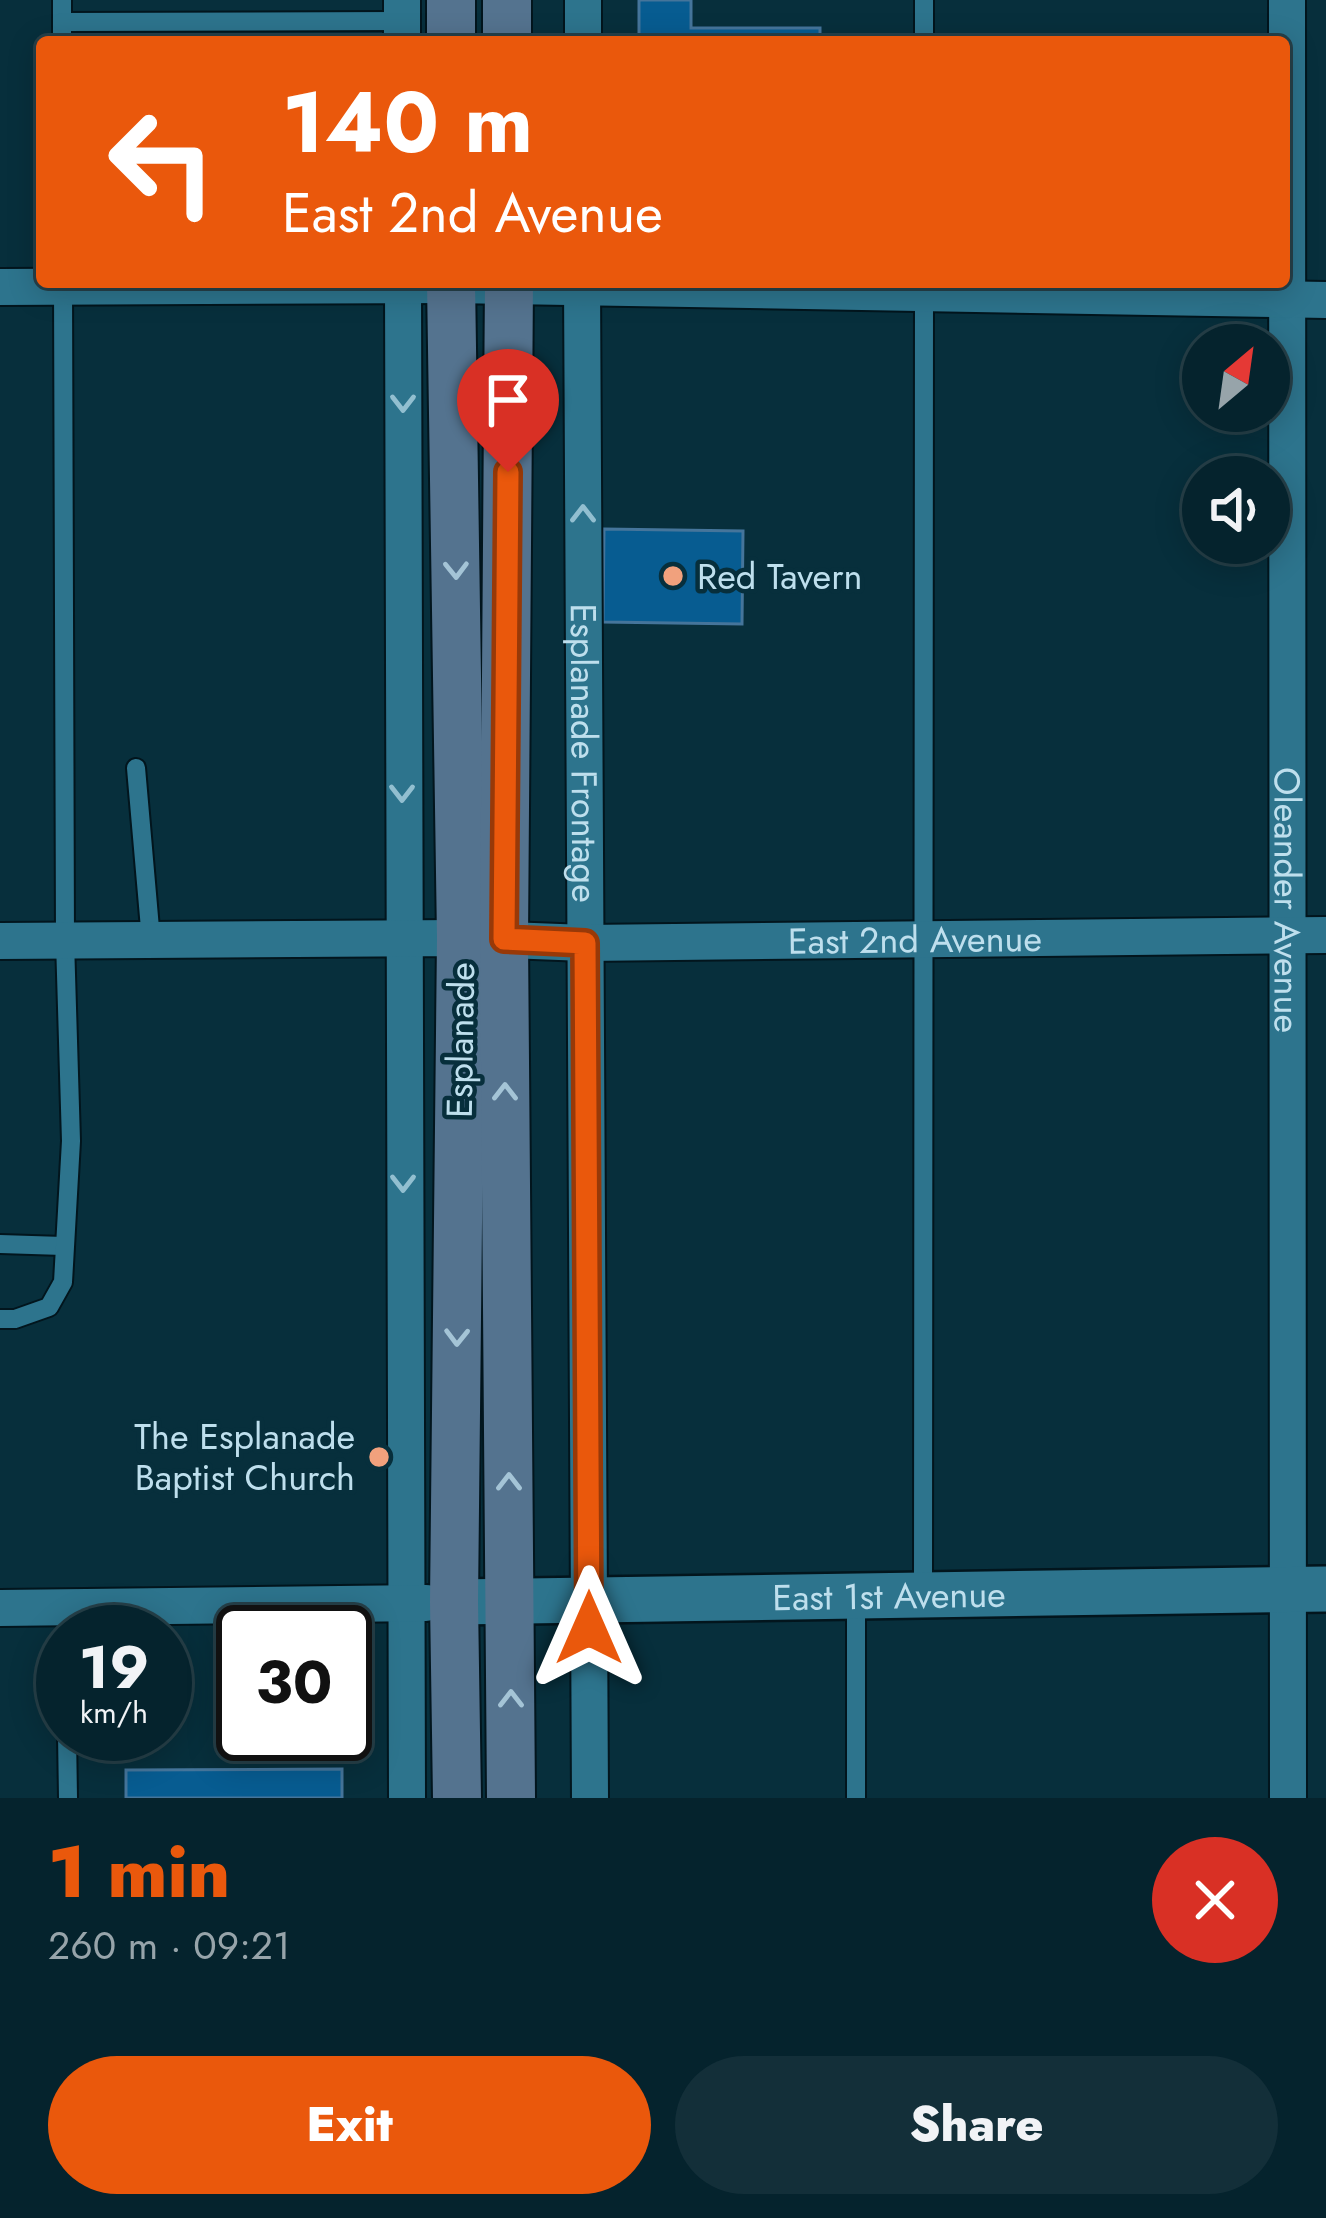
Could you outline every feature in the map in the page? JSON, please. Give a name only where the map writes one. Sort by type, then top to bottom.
[{"type":"main road","points":[[451,0],[451,36]]},
{"type":"main road","points":[[507,0],[507,36]]},
{"type":"main road","name":"Esplanade","points":[[451,288],[510,1599],[512,1798]]},
{"type":"main road","name":"Esplanade","points":[[457,1798],[454,1602],[509,288]]},
{"type":"street","points":[[583,0],[583,36]]},
{"type":"street","name":"Oleander Avenue","points":[[1287,0],[1287,36]]},
{"type":"street","points":[[0,287],[36,285]]},
{"type":"street","points":[[403,288],[407,1798]]},
{"type":"street","name":"Esplanade Frontage","points":[[582,288],[590,1798]]},
{"type":"street","points":[[924,288],[1326,300]]},
{"type":"street","name":"Oleander Avenue","points":[[1287,288],[1308,934],[1306,1588],[1288,1798]]},
{"type":"street","name":"East 2nd Avenue","points":[[0,941],[483,939],[585,943],[1308,934]]},
{"type":"street","name":"East 1st Avenue","points":[[454,1602],[1306,1588]]},
{"type":"street","points":[[192,1614],[454,1602]]},
{"type":"street","points":[[0,1608],[36,1614]]},
{"type":"lane","points":[[62,0],[62,32],[402,21]]},
{"type":"lane","points":[[924,0],[924,36]]},
{"type":"lane","points":[[0,1319],[49,1307],[63,1282],[71,1141],[65,941],[63,288]]},
{"type":"lane","points":[[923,1593],[924,288]]},
{"type":"lane","points":[[136,768],[151,940]]},
{"type":"lane","points":[[0,1244],[63,1246]]},
{"type":"lane","points":[[856,1594],[856,1798]]},
{"type":"lane","points":[[68,1761],[68,1798]]},
{"type":"building","points":[[639,0],[691,0],[691,28],[820,28],[820,36],[639,36]]},
{"type":"building","points":[[604,529],[743,531],[742,624],[603,622]]},
{"type":"building","points":[[342,1769],[342,1798],[126,1798],[126,1770]]},
{"type":"place","name":"Red Tavern","points":[[673,576]]},
{"type":"place","name":"The Esplanade Baptist Church","points":[[379,1457]]},
{"type":"route","points":[[508,472],[504,939],[585,943],[589,1628]]}]
